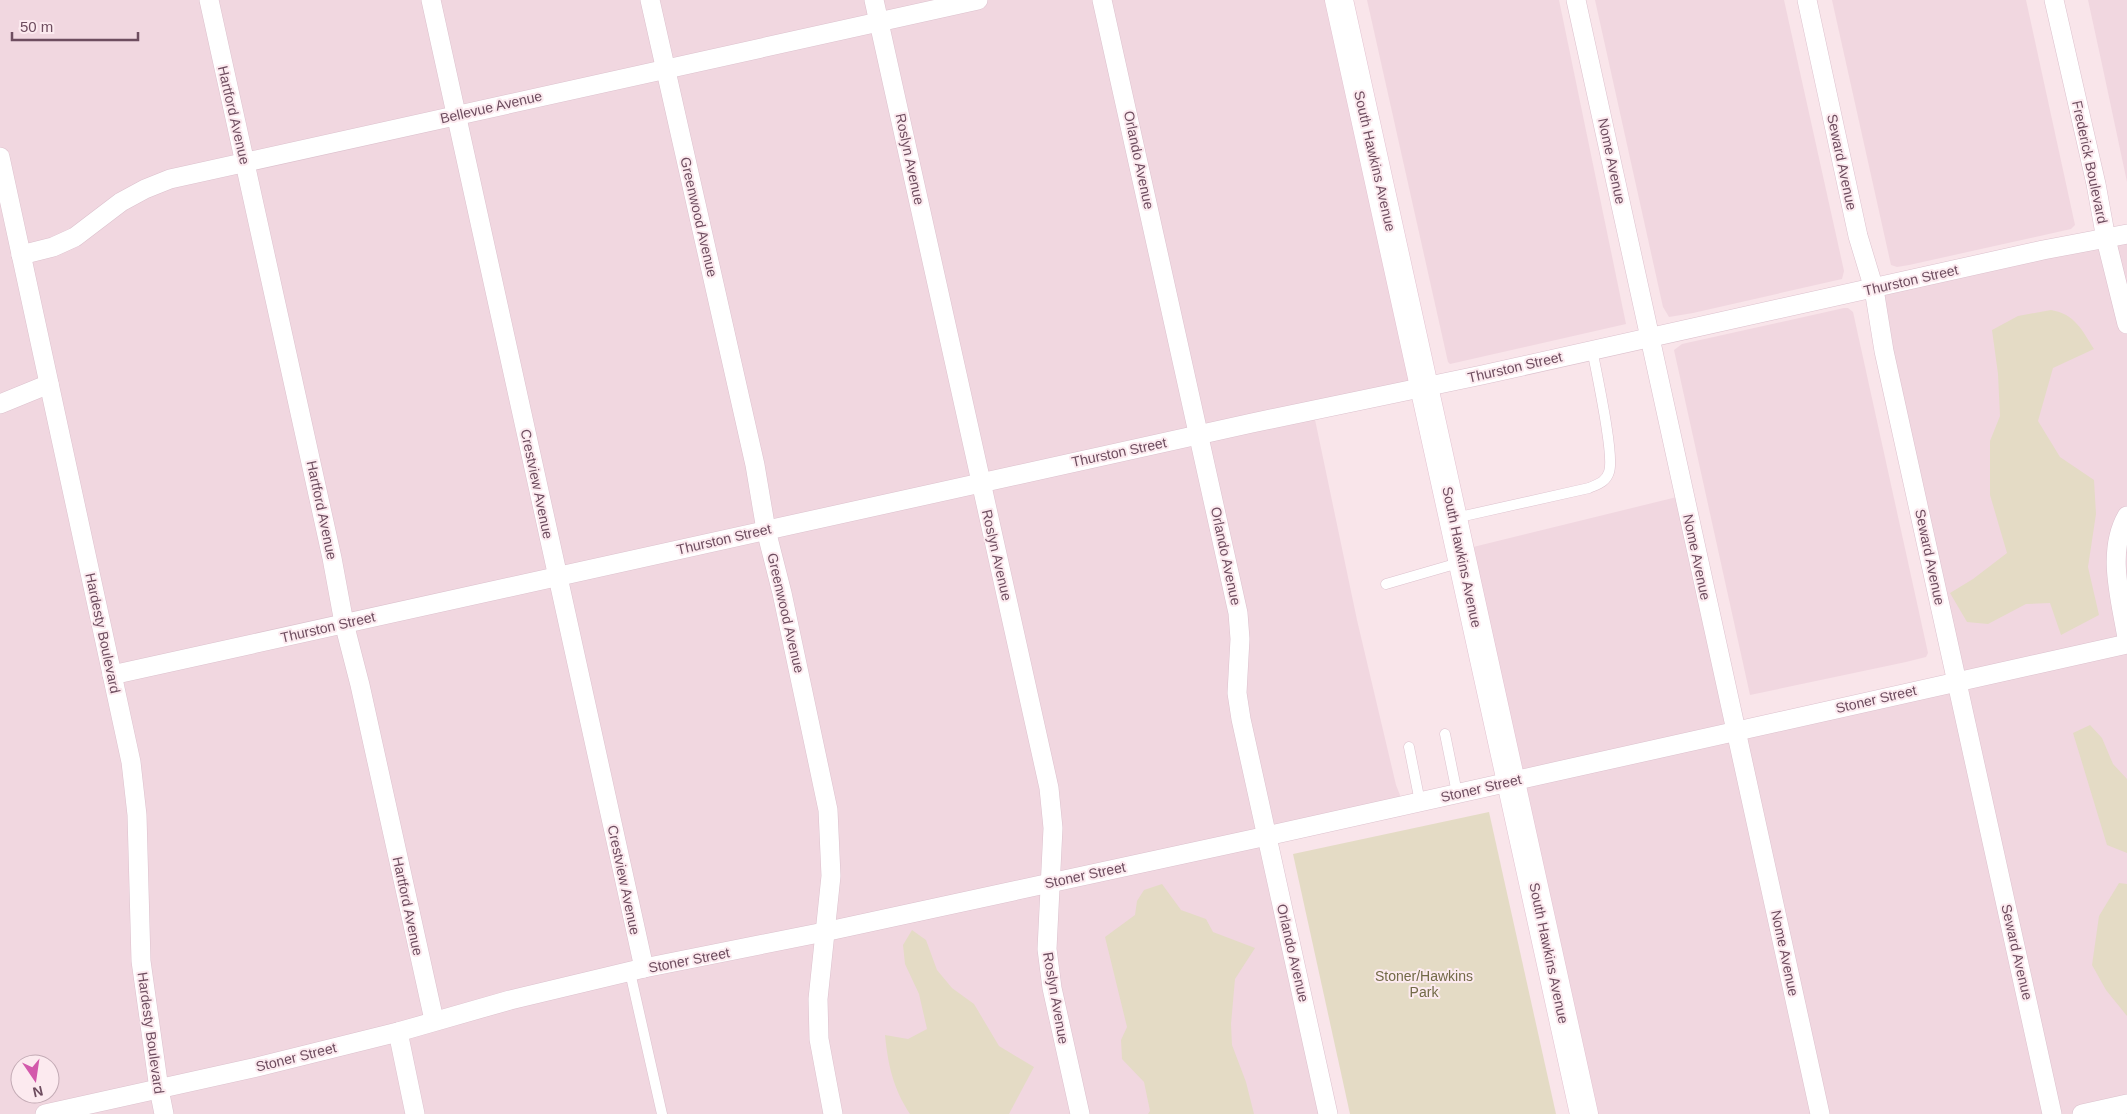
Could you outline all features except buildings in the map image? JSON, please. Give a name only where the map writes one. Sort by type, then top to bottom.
[{"type":"street","name":"Hartford Avenue","points":[[209,0],[332,558],[344,623],[360,685],[434,1020]]},
{"type":"street","name":"Crestview Avenue","points":[[431,0],[557,575],[637,970]]},
{"type":"street","name":"Greenwood Avenue","points":[[650,0],[755,465],[766,530],[784,602],[828,810],[830,876],[818,999],[819,1039],[833,1114]]},
{"type":"street","name":"Roslyn Avenue","points":[[874,0],[1049,788],[1053,828],[1047,949],[1052,988],[1080,1114]]},
{"type":"street","name":"Bellevue Avenue","points":[[22,255],[53,247],[75,237],[121,202],[145,188],[170,179],[978,0]]},
{"type":"street","name":"Orlando Avenue","points":[[1102,0],[1238,613],[1240,639],[1237,680],[1241,719],[1328,1114]]},
{"type":"street","name":"South Hawkins Avenue","points":[[1339,0],[1584,1114]]},
{"type":"street","name":"Nome Avenue","points":[[1576,0],[1820,1114]]},
{"type":"street","name":"Seward Avenue","points":[[1807,0],[1858,236],[1874,289],[1884,351],[2052,1114]]},
{"type":"street","name":"Frederick Boulevard","points":[[2054,0],[2096,184],[2106,239],[2127,324]]},
{"type":"street","name":"Hardesty Boulevard","points":[[0,157],[131,762],[137,814],[141,961],[164,1114]]},
{"type":"street","name":"Thurston Street","points":[[112,675],[980,482],[1425,387],[2043,250],[2127,234]]},
{"type":"street","points":[[0,404],[49,384]]},
{"type":"street","points":[[2127,516],[2123,523],[2119,540],[2117,567],[2127,638]]},
{"type":"street","name":"Stoner Street","points":[[45,1114],[398,1032],[434,1020],[510,1000],[637,970],[824,932],[1266,836],[2127,644]]},
{"type":"street","points":[[398,1032],[415,1114]]},
{"type":"street","points":[[2082,1114],[2127,1104]]},
{"type":"lane","points":[[1454,518],[1589,488],[1602,483],[1609,472],[1611,455],[1592,349]]},
{"type":"lane","points":[[1386,584],[1463,562]]},
{"type":"lane","points":[[1445,734],[1457,793]]},
{"type":"lane","points":[[1409,747],[1420,802]]},
{"type":"lane","points":[[637,970],[662,1114]]},
{"type":"shaded area","points":[[0,0],[1339,0],[1425,387],[1313,410],[1357,620],[1396,785],[1404,805],[1267,836],[1328,1114],[0,1114]]},
{"type":"shaded area","points":[[1367,0],[1559,0],[1626,324],[1450,364],[1448,362]]},
{"type":"shaded area","points":[[1595,0],[1784,0],[1844,271],[1842,279],[1669,317],[1663,307]]},
{"type":"shaded area","points":[[1832,0],[2026,0],[2075,225],[2071,229],[1909,265],[1897,267],[1891,265]]},
{"type":"shaded area","points":[[2088,0],[2127,0],[2127,182],[2103,69]]},
{"type":"shaded area","points":[[2127,234],[2127,1114],[1584,1114],[1461,550],[1685,495],[1735,730],[1956,681],[1874,289]]},
{"type":"shaded area","points":[[1848,308],[1853,312],[1928,653],[1926,657],[1906,662],[1750,695],[1674,350],[1682,344]]},
{"type":"green space","points":[[2051,310],[2072,319],[2094,349],[2053,368],[2038,421],[2060,457],[2094,480],[2096,514],[2088,567],[2099,615],[2061,635],[2050,603],[2026,604],[1988,624],[1967,622],[1950,593],[1973,579],[2007,553],[1990,495],[1990,441],[2000,416],[1998,374],[1992,330],[2018,316]]},
{"type":"green space","points":[[2090,725],[2102,738],[2113,764],[2127,779],[2127,853],[2107,845],[2073,733]]},
{"type":"green space","name":"Stoner/Hawkins Park","points":[[1489,812],[1556,1114],[1350,1114],[1293,854]]},
{"type":"green space","points":[[2119,883],[2127,884],[2127,1016],[2106,990],[2092,965],[2099,916]]},
{"type":"green space","points":[[1162,884],[1181,910],[1206,919],[1213,932],[1255,948],[1235,979],[1231,1024],[1232,1045],[1246,1082],[1254,1114],[1148,1114],[1150,1111],[1144,1082],[1122,1059],[1121,1040],[1127,1027],[1105,937],[1135,915],[1137,901],[1144,890]]},
{"type":"green space","points":[[912,930],[926,940],[937,970],[952,988],[974,1004],[999,1046],[1034,1067],[1009,1114],[910,1114],[899,1095],[892,1076],[885,1035],[908,1039],[927,1029],[919,994],[905,964],[903,945]]}]
